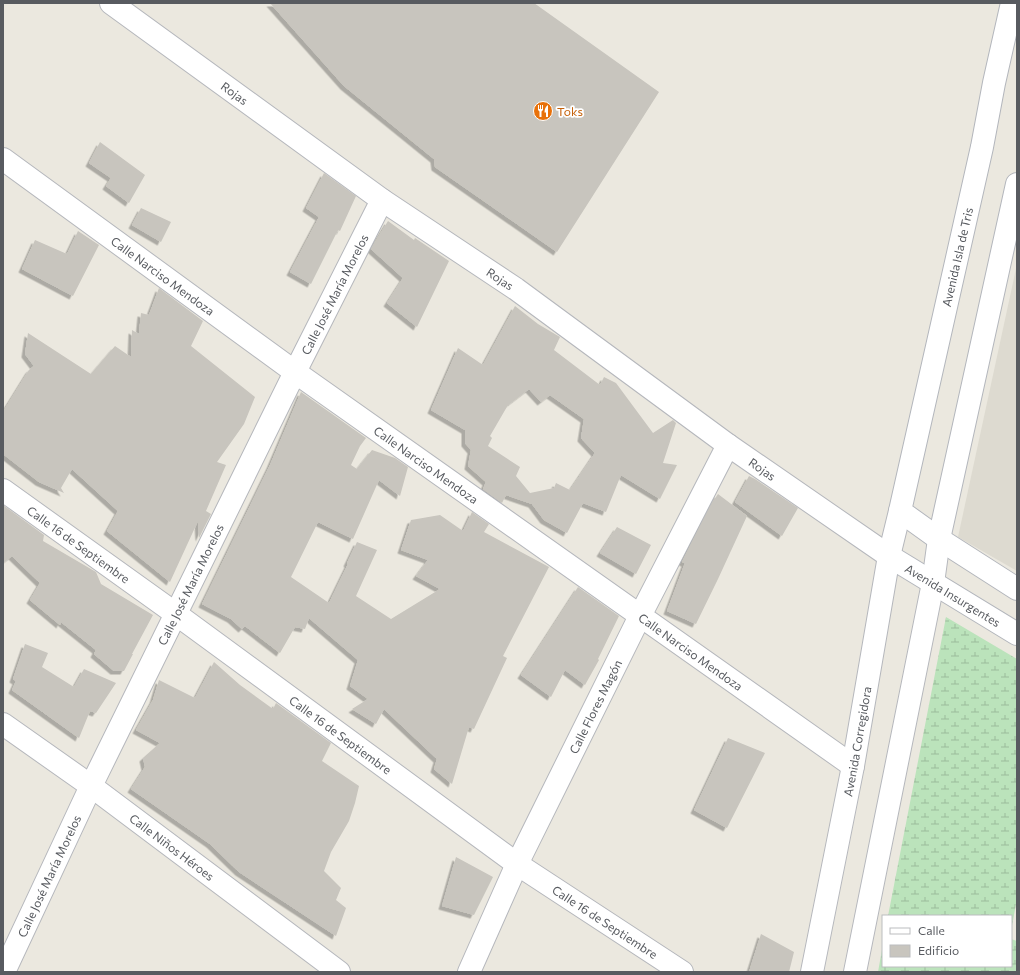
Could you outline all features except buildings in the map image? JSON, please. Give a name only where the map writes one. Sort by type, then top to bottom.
[{"type":"street","name":"Rojas","points":[[111,3],[382,200],[516,289],[728,445],[888,556]]},
{"type":"street","name":"Avenida Isla de Tris","points":[[900,511],[982,147],[994,83],[1012,3]]},
{"type":"street","name":"Calle Narciso Mendoza","points":[[3,159],[295,372],[852,766]]},
{"type":"street","points":[[855,972],[933,583],[939,539],[1017,184]]},
{"type":"street","name":"Calle José María Morelos","points":[[7,969],[91,786],[295,372],[382,200]]},
{"type":"street","name":"Calle Flores Magón","points":[[469,972],[517,864],[640,616],[728,445]]},
{"type":"street","name":"Calle 16 de Septiembre","points":[[3,490],[176,614],[517,864],[682,972]]},
{"type":"street","points":[[900,511],[939,539],[1017,589]]},
{"type":"street","name":"Avenida Corregidora","points":[[812,972],[852,766],[888,556],[900,511]]},
{"type":"street","name":"Avenida Insurgentes","points":[[888,556],[1017,634]]},
{"type":"street","name":"Calle Niños Héroes","points":[[3,724],[91,786],[340,972]]},
{"type":"shaded area","points":[[1017,264],[1017,571],[958,537]]},
{"type":"green space","points":[[946,617],[1017,659],[1017,899],[1012,926],[1012,915],[888,915]]},
{"type":"green space","points":[[1012,939],[1017,941],[1017,972],[878,972],[882,950],[882,967],[1012,967]]},
{"type":"place","name":"Toks","points":[[543,111]]}]
